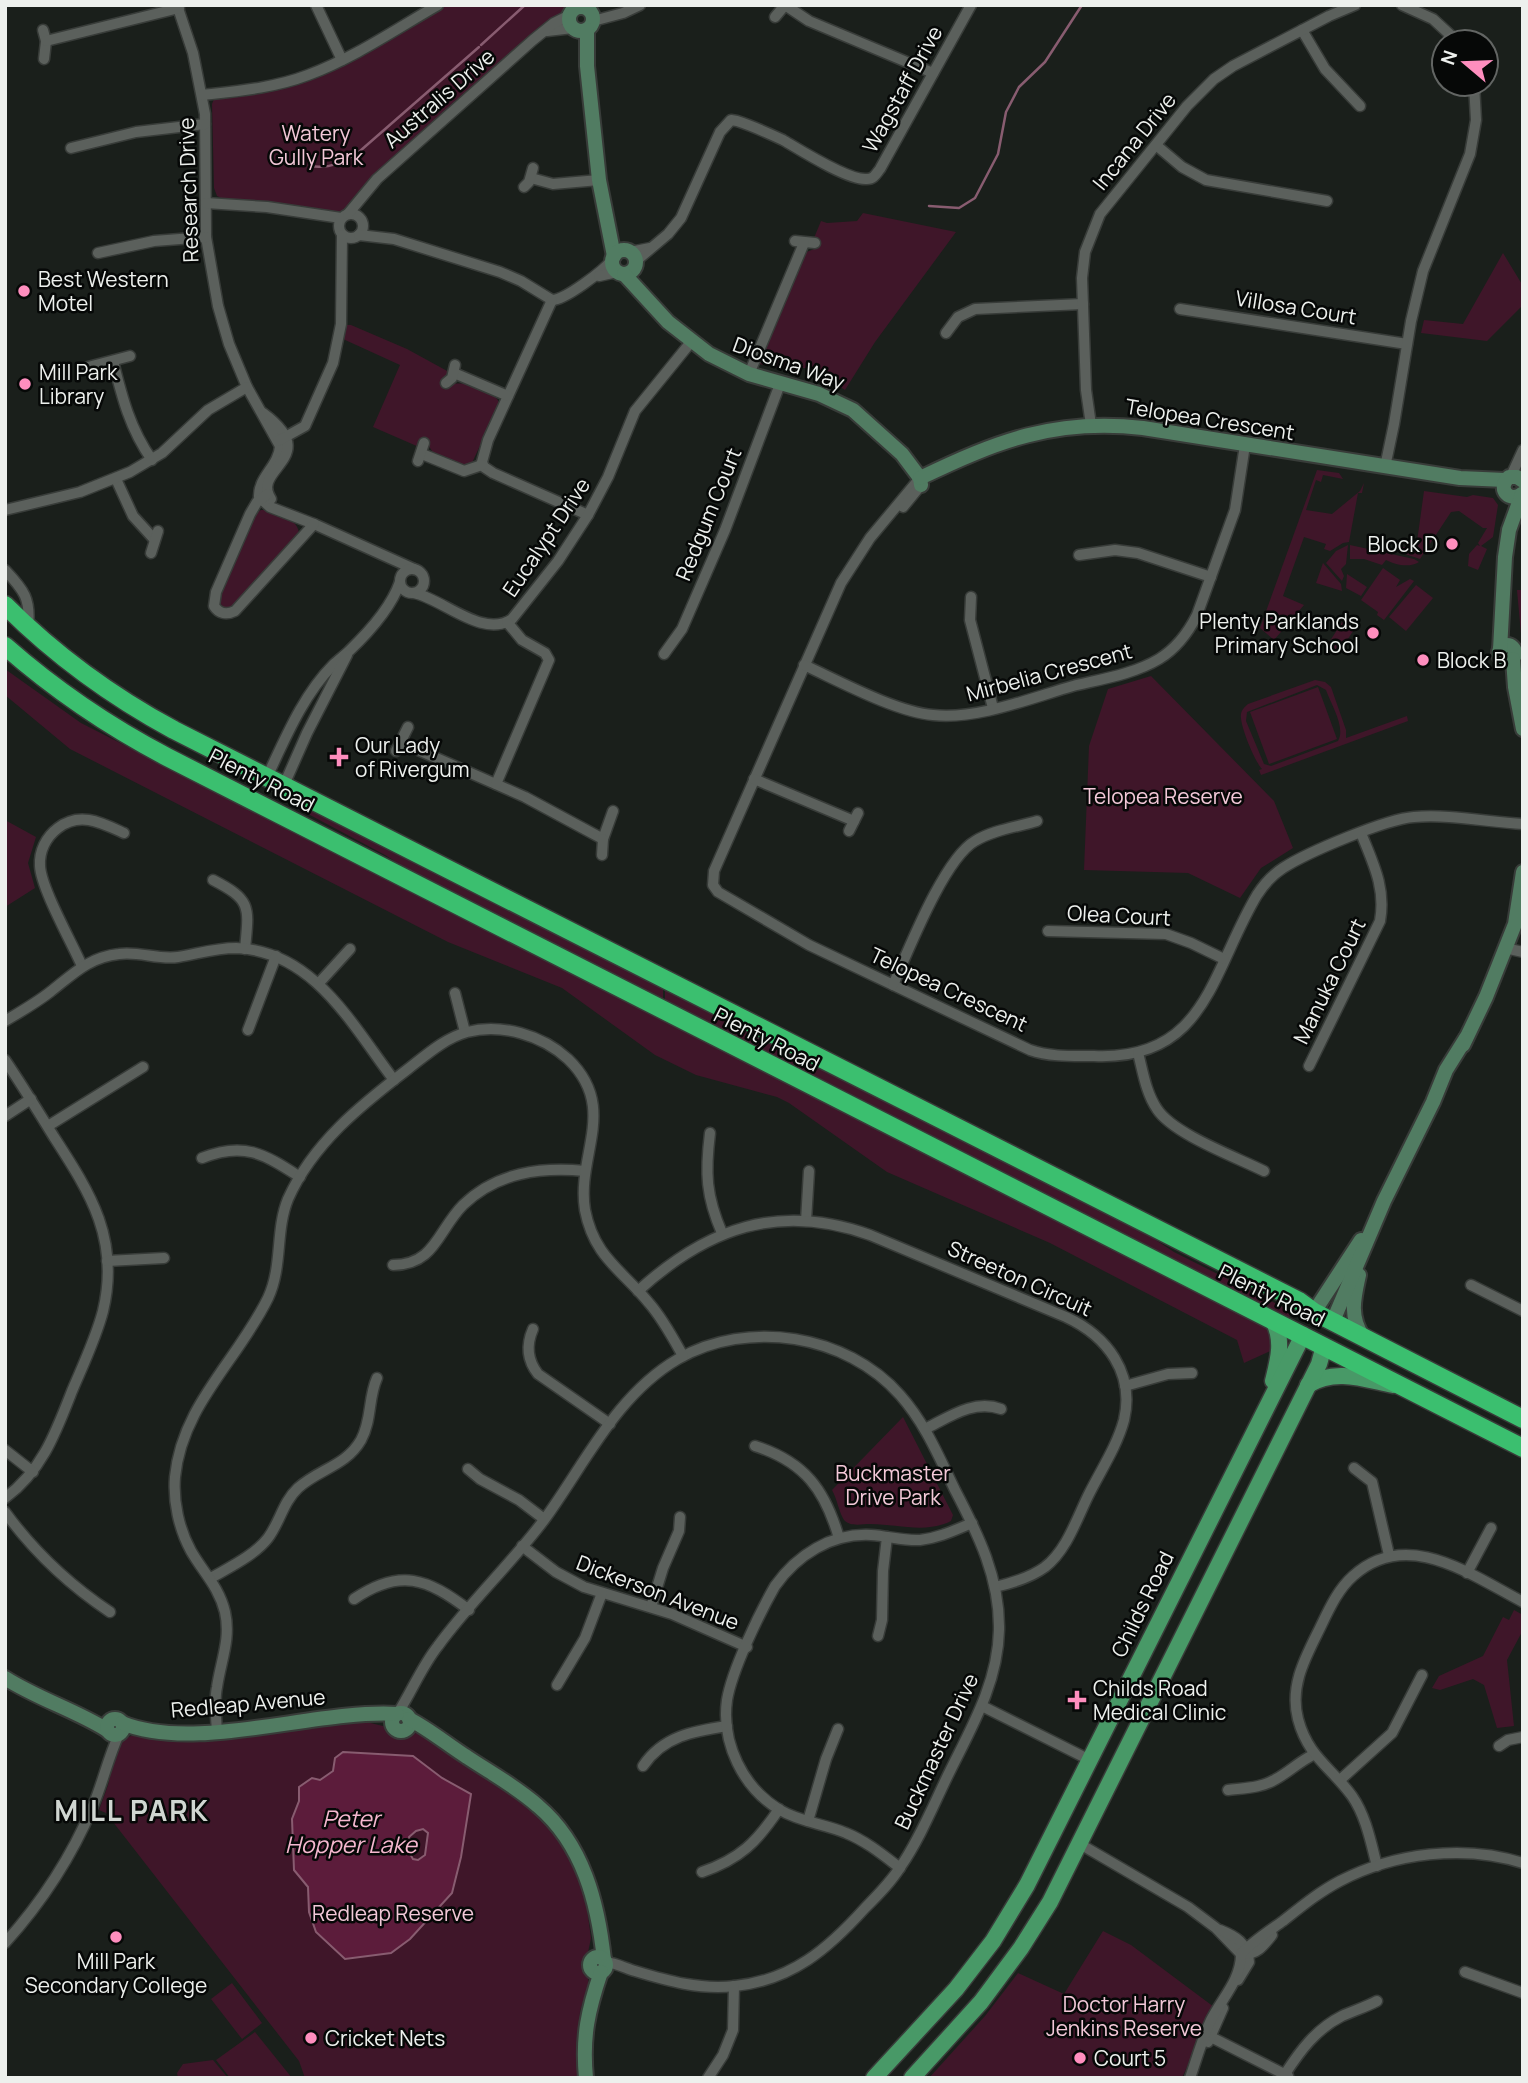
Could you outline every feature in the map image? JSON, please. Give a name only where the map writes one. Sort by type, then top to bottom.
[{"type":"highway","name":"Plenty Road","points":[[5,606],[81,671],[130,705],[1299,1301],[1314,1312],[1523,1419]]},
{"type":"highway","name":"Plenty Road","points":[[5,646],[53,686],[109,726],[1523,1448]]},
{"type":"highway","points":[[263,806],[267,776]]},
{"type":"highway","points":[[263,806],[284,785]]},
{"type":"highway","name":"Childs Road","points":[[1303,1335],[1314,1312]]},
{"type":"highway","points":[[1324,1346],[1333,1321]]},
{"type":"main road","points":[[1273,1321],[1278,1329],[1279,1348],[1264,1411],[1280,1415],[1286,1428]]},
{"type":"main road","name":"Childs Road","points":[[874,2078],[956,1989],[993,1941],[1027,1885],[1303,1335]]},
{"type":"main road","points":[[912,2078],[981,2002],[1021,1948],[1049,1902],[1308,1385],[1324,1346]]},
{"type":"main road","points":[[1308,1385],[1321,1377],[1330,1376],[1354,1377],[1407,1388]]},
{"type":"main road","points":[[1090,1760],[1096,1764],[1101,1774],[1104,1794]]},
{"type":"main road","points":[[1078,1848],[1055,1830],[1063,1826],[1074,1830],[1091,1820]]},
{"type":"street","points":[[316,5],[342,60]]},
{"type":"street","points":[[202,95],[271,86],[308,75],[342,60],[438,5]]},
{"type":"street","points":[[624,262],[610,230],[598,180],[580,16],[624,13],[640,5]]},
{"type":"street","points":[[775,17],[785,5],[809,21],[933,73]]},
{"type":"street","name":"Wagstaff Drive","points":[[552,300],[560,299],[650,248],[668,234],[681,218],[720,131],[733,120],[775,136],[829,165],[860,178],[870,179],[880,169],[971,5]]},
{"type":"street","name":"Incana Drive","points":[[1088,425],[1083,264],[1093,228],[1112,196],[1196,96],[1214,79],[1233,66],[1355,5]]},
{"type":"street","points":[[1402,5],[1433,19],[1443,28]]},
{"type":"street","points":[[46,41],[178,7]]},
{"type":"street","name":"Research Drive","points":[[178,7],[193,53],[202,95],[205,124],[206,237],[220,316],[247,387],[260,410],[283,439]]},
{"type":"street","name":"Australis Drive","points":[[343,224],[363,195],[392,164],[543,32],[580,16]]},
{"type":"street","points":[[43,30],[46,41],[44,59]]},
{"type":"street","points":[[1302,30],[1325,69],[1360,106]]},
{"type":"street","points":[[1388,467],[1407,344],[1426,260],[1470,154],[1476,120],[1475,98]]},
{"type":"street","points":[[71,148],[136,132],[205,124]]},
{"type":"street","points":[[1156,145],[1182,167],[1206,180],[1327,201]]},
{"type":"street","points":[[524,187],[532,173],[553,184],[598,180]]},
{"type":"street","points":[[343,262],[361,221],[363,195]]},
{"type":"street","points":[[206,203],[244,204],[306,214],[343,224],[356,237],[394,239]]},
{"type":"street","points":[[343,224],[355,215],[394,239],[507,275],[552,300],[483,452],[482,465]]},
{"type":"street","points":[[343,224],[340,333],[333,363],[307,422],[283,439],[279,455],[259,488],[264,497],[292,514],[423,574],[425,581],[422,588],[387,608]]},
{"type":"street","points":[[98,253],[154,241],[206,237]]},
{"type":"street","points":[[749,374],[805,242]]},
{"type":"street","name":"Diosma Way","points":[[624,262],[635,287],[691,342],[721,361],[749,374],[819,394],[842,404],[870,423],[902,454],[919,482]]},
{"type":"street","points":[[946,333],[958,317],[975,309],[1083,304]]},
{"type":"street","name":"Villosa Court","points":[[1180,309],[1407,344]]},
{"type":"street","name":"Eucalypt Drive","points":[[412,593],[424,595],[485,624],[508,622],[553,568],[588,515],[608,477],[635,411],[691,342]]},
{"type":"street","points":[[88,367],[130,356]]},
{"type":"street","points":[[113,361],[131,425],[152,460]]},
{"type":"street","points":[[446,383],[454,369],[508,396]]},
{"type":"street","name":"Redgum Court","points":[[664,654],[682,629],[725,530],[779,384]]},
{"type":"street","points":[[5,510],[80,492],[116,479],[152,460],[208,410],[247,387]]},
{"type":"street","name":"Telopea Crescent","points":[[1515,484],[1460,478],[1143,428],[1088,425],[1050,429],[1012,439],[958,461],[936,479],[919,482],[910,501],[890,515],[870,538],[841,583],[714,871],[713,880],[715,889],[723,896],[801,940],[1037,1052],[1103,1057],[1138,1053],[1159,1046],[1184,1027],[1198,1011],[1254,900],[1275,873],[1303,858],[1394,821],[1415,817],[1523,821]]},
{"type":"street","points":[[424,443],[420,458],[464,471],[482,465]]},
{"type":"street","name":"Mirbelia Crescent","points":[[804,665],[899,706],[924,714],[956,715],[993,708],[1140,668],[1159,659],[1177,645],[1198,615],[1235,510],[1245,445]]},
{"type":"street","points":[[1523,450],[1515,484],[1502,583],[1502,624],[1506,654],[1523,729]]},
{"type":"street","points":[[482,465],[493,473],[588,515]]},
{"type":"street","points":[[116,479],[133,516],[156,535],[151,553]]},
{"type":"street","points":[[264,497],[250,514],[215,597],[214,606],[222,613],[235,611],[243,604],[314,524]]},
{"type":"street","points":[[1079,555],[1125,550],[1152,556],[1211,578]]},
{"type":"street","points":[[385,555],[395,564],[403,589],[412,593]]},
{"type":"street","points":[[267,776],[309,697],[333,664],[349,651],[387,608],[407,570],[414,569]]},
{"type":"street","points":[[5,570],[25,594],[29,610],[28,627]]},
{"type":"street","name":"Eucalypt Drive","points":[[425,581],[444,605]]},
{"type":"street","points":[[971,597],[970,620],[993,708]]},
{"type":"street","points":[[496,784],[549,660],[545,653],[522,640],[508,622]]},
{"type":"street","points":[[284,785],[349,651]]},
{"type":"street","points":[[408,727],[398,746],[496,784],[603,839]]},
{"type":"street","points":[[754,779],[854,822]]},
{"type":"street","points":[[602,855],[603,839],[613,811]]},
{"type":"street","points":[[82,966],[41,874],[42,850],[55,830],[75,820],[97,821],[124,833]]},
{"type":"street","points":[[892,985],[947,871],[960,853],[989,834],[1037,821]]},
{"type":"street","name":"Manuka Court","points":[[1309,1066],[1380,921],[1383,898],[1381,887],[1361,833]]},
{"type":"street","points":[[1333,1321],[1384,1201],[1433,1102],[1451,1073],[1489,989],[1506,944],[1523,872]]},
{"type":"street","points":[[213,880],[232,889],[245,904],[248,918],[245,949]]},
{"type":"street","name":"Olea Court","points":[[1048,930],[1166,934],[1224,959]]},
{"type":"street","points":[[1506,944],[1523,950]]},
{"type":"street","points":[[319,983],[350,948]]},
{"type":"street","points":[[5,1021],[94,960],[127,953],[172,958],[218,949],[245,949],[276,956],[298,967],[319,983],[394,1080]]},
{"type":"street","points":[[248,1030],[276,956]]},
{"type":"street","points":[[455,993],[465,1032]]},
{"type":"street","points":[[217,1731],[216,1689],[228,1635],[222,1601],[211,1578],[191,1551],[177,1515],[175,1490],[179,1455],[187,1428],[203,1396],[269,1296],[277,1273],[284,1211],[300,1177],[346,1119],[394,1080],[444,1042],[465,1032],[497,1028],[519,1033],[548,1045],[576,1068],[589,1091],[594,1116],[593,1140],[585,1171],[586,1212],[596,1241],[613,1267],[638,1291],[662,1321],[683,1356]]},
{"type":"street","points":[[1138,1053],[1152,1100],[1165,1119],[1179,1129],[1264,1171]]},
{"type":"street","points":[[5,1060],[94,1203],[103,1230],[107,1261],[105,1297],[98,1327],[49,1447],[33,1472],[5,1498]]},
{"type":"street","points":[[48,1126],[143,1067]]},
{"type":"street","points":[[5,1116],[31,1099]]},
{"type":"street","points":[[710,1133],[706,1172],[708,1190],[722,1233]]},
{"type":"street","points":[[202,1158],[222,1151],[244,1150],[265,1156],[300,1177]]},
{"type":"street","points":[[393,1265],[409,1265],[422,1259],[464,1204],[494,1183],[512,1175],[541,1170],[585,1171]]},
{"type":"street","points":[[806,1221],[809,1171]]},
{"type":"street","points":[[1314,1312],[1384,1201]]},
{"type":"street","name":"Streeton Circuit","points":[[638,1291],[675,1259],[722,1233],[765,1222],[806,1221],[838,1225],[870,1235],[1079,1323],[1094,1333],[1111,1351],[1125,1386],[1126,1408],[1120,1431],[1060,1550],[1045,1567],[995,1587]]},
{"type":"street","points":[[1362,1256],[1353,1315],[1363,1337]]},
{"type":"street","points":[[107,1261],[164,1258]]},
{"type":"street","points":[[1471,1286],[1523,1311]]},
{"type":"street","points":[[533,1329],[528,1352],[538,1374],[610,1424]]},
{"type":"street","name":"Buckmaster Drive","points":[[402,1720],[414,1688],[436,1648],[544,1519],[624,1405],[643,1384],[683,1356],[721,1342],[755,1337],[775,1336],[818,1344],[848,1356],[877,1374],[903,1398],[925,1429],[972,1523],[991,1568],[999,1629],[992,1677],[982,1706],[900,1868],[845,1930],[817,1955],[776,1977],[734,1986],[689,1985],[633,1970],[600,1965]]},
{"type":"street","points":[[1125,1386],[1168,1374],[1192,1373]]},
{"type":"street","points":[[211,1578],[261,1545],[298,1489],[312,1478],[334,1468],[353,1452],[366,1430],[371,1392],[376,1378]]},
{"type":"street","points":[[925,1429],[972,1407],[988,1405],[1001,1409]]},
{"type":"street","points":[[755,1446],[782,1456],[804,1472],[821,1492],[839,1538]]},
{"type":"street","points":[[5,1450],[33,1472]]},
{"type":"street","points":[[1354,1468],[1372,1482],[1389,1555]]},
{"type":"street","points":[[468,1469],[519,1500],[544,1519]]},
{"type":"street","points":[[5,1512],[31,1546],[57,1573],[110,1612]]},
{"type":"street","points":[[650,1607],[679,1531],[680,1517]]},
{"type":"street","points":[[900,1868],[848,1834],[779,1809],[759,1794],[742,1772],[730,1742],[727,1726],[730,1689],[769,1596],[784,1573],[804,1555],[839,1538],[870,1535],[908,1540],[932,1538],[972,1523]]},
{"type":"street","points":[[1467,1573],[1491,1528]]},
{"type":"street","points":[[878,1636],[882,1620],[887,1537]]},
{"type":"street","name":"Dickerson Avenue","points":[[522,1546],[556,1572],[602,1593],[695,1623],[747,1647]]},
{"type":"street","points":[[1377,1866],[1359,1808],[1340,1780],[1313,1755],[1297,1717],[1294,1696],[1299,1673],[1334,1601],[1343,1587],[1366,1566],[1389,1555],[1437,1558],[1523,1602]]},
{"type":"street","points":[[354,1599],[376,1586],[408,1580],[442,1590],[469,1610]]},
{"type":"street","points":[[557,1685],[585,1638],[602,1593]]},
{"type":"street","points":[[1340,1780],[1387,1739],[1398,1724],[1422,1675]]},
{"type":"street","name":"Redleap Avenue","points":[[5,1678],[38,1697],[114,1729],[217,1731],[355,1714],[402,1720],[431,1734],[515,1788],[554,1822],[577,1856],[592,1892],[600,1965]]},
{"type":"street","points":[[982,1706],[1090,1760]]},
{"type":"street","points":[[643,1766],[653,1752],[669,1741],[693,1732],[727,1726]]},
{"type":"street","points":[[5,1943],[39,1903],[66,1863],[94,1803],[114,1729]]},
{"type":"street","points":[[808,1821],[826,1759],[838,1729]]},
{"type":"street","points":[[1499,1746],[1508,1740],[1523,1738]]},
{"type":"street","points":[[1228,1790],[1256,1787],[1275,1781],[1297,1763],[1313,1755]]},
{"type":"street","points":[[702,1872],[741,1854],[758,1838],[779,1809]]},
{"type":"street","points":[[1078,1848],[1170,1895],[1245,1952],[1258,1950],[1283,1920],[1328,1887],[1377,1866],[1424,1855],[1453,1853],[1496,1857],[1523,1863]]},
{"type":"street","points":[[1191,2074],[1208,2035],[1212,2017],[1232,1987],[1245,1952]]},
{"type":"street","points":[[586,2078],[586,2030],[600,1965]]},
{"type":"street","points":[[1465,1972],[1523,1993]]},
{"type":"street","points":[[708,2078],[731,2039],[734,1986]]},
{"type":"street","points":[[1208,2035],[1288,2076],[1300,2051],[1320,2031],[1339,2018],[1377,2001]]},
{"type":"green space","name":"Watery Gully Park","points":[[447,5],[568,5],[565,13],[382,168],[344,212],[323,214],[290,206],[225,200],[217,196],[214,188],[214,99],[269,91],[325,73]]},
{"type":"green space","points":[[863,213],[956,232],[875,342],[845,390],[810,368],[779,368],[759,364],[804,253],[814,249],[818,238],[814,238],[821,221],[857,221]]},
{"type":"green space","points":[[1503,253],[1523,286],[1523,305],[1487,341],[1421,333],[1424,320],[1463,324]]},
{"type":"green space","points":[[345,325],[351,325],[407,349],[449,372],[443,381],[448,385],[476,386],[495,397],[499,402],[497,409],[471,465],[465,467],[435,456],[427,443],[419,447],[373,427],[400,365],[343,339]]},
{"type":"green space","points":[[1317,470],[1339,473],[1343,479],[1323,475],[1321,482],[1316,480],[1306,510],[1332,514],[1360,491],[1364,483],[1362,493],[1358,493],[1349,542],[1330,551],[1324,549],[1326,544],[1304,537],[1283,596],[1304,605],[1274,640],[1260,628]]},
{"type":"green space","points":[[1424,491],[1493,498],[1498,505],[1493,537],[1481,546],[1487,549],[1478,570],[1468,566],[1469,554],[1477,545],[1480,546],[1478,543],[1487,528],[1459,511],[1451,512],[1420,559],[1402,553],[1403,547],[1416,549]]},
{"type":"green space","points":[[261,510],[285,516],[295,524],[299,534],[234,607],[225,609],[219,602],[219,594],[254,514]]},
{"type":"green space","points":[[1348,545],[1346,564],[1341,569],[1344,576],[1342,581],[1326,563],[1336,551]]},
{"type":"green space","points":[[1350,545],[1419,562],[1402,565],[1386,560],[1382,565],[1364,559],[1350,559]]},
{"type":"green space","points":[[1323,563],[1341,584],[1342,591],[1316,583]]},
{"type":"green space","points":[[1383,568],[1400,580],[1396,587],[1410,579],[1414,581],[1384,620],[1361,600]]},
{"type":"green space","points":[[1347,574],[1367,587],[1361,596],[1346,588]]},
{"type":"green space","points":[[1416,585],[1433,598],[1406,631],[1389,617]]},
{"type":"green space","points":[[1517,590],[1523,590],[1523,656]]},
{"type":"green space","points":[[1346,616],[1358,624],[1339,652],[1328,644]]},
{"type":"green space","points":[[5,669],[81,723],[1288,1339],[1285,1347],[1279,1347],[1244,1363],[1237,1340],[1050,1243],[887,1172],[789,1103],[777,1097],[696,1075],[655,1055],[562,988],[448,942],[70,749],[5,695]]},
{"type":"green space","name":"Telopea Reserve","points":[[1151,676],[1274,801],[1293,848],[1261,868],[1240,898],[1188,873],[1084,870],[1089,746],[1108,689]]},
{"type":"green space","points":[[1315,680],[1325,682],[1331,687],[1346,730],[1346,738],[1407,716],[1408,721],[1261,775],[1259,770],[1262,769],[1255,759],[1242,726],[1241,714],[1248,704]],"holes":[[[1317,685],[1326,690],[1339,723],[1338,741],[1271,766],[1264,764],[1246,721],[1247,712]]]},
{"type":"green space","points":[[1318,687],[1337,739],[1269,764],[1250,712]]},
{"type":"green space","points":[[299,802],[663,986],[663,1002],[408,870],[295,807]]},
{"type":"green space","points":[[5,820],[36,837],[28,863],[35,888],[5,907]]},
{"type":"green space","points":[[665,988],[1142,1231],[1174,1252],[1291,1311],[1289,1320],[665,1003]]},
{"type":"green space","name":"Buckmaster Drive Park","points":[[903,1417],[953,1515],[951,1521],[921,1528],[849,1524],[842,1517],[832,1490]]},
{"type":"green space","points":[[1514,1610],[1523,1615],[1523,1630],[1507,1660],[1514,1726],[1497,1728],[1484,1685],[1473,1679],[1440,1690],[1432,1688],[1439,1676],[1483,1656],[1503,1617],[1509,1620]]},
{"type":"green space","name":"Redleap Reserve","points":[[362,1721],[383,1726],[399,1734],[413,1732],[421,1735],[523,1802],[552,1829],[572,1860],[585,1894],[591,1938],[586,1962],[589,1985],[580,2011],[579,2078],[305,2078],[299,2061],[106,1813],[99,1810],[122,1739],[137,1734],[167,1739]]},
{"type":"green space","name":"Doctor Harry Jenkins Reserve","points":[[1103,1931],[1131,1945],[1214,2007],[1182,2078],[929,2078],[985,2016],[1018,1973],[1064,1994]]},
{"type":"green space","points":[[232,1983],[262,2023],[242,2039],[211,1999]]},
{"type":"green space","points":[[255,2032],[292,2078],[230,2078],[216,2060]]},
{"type":"green space","points":[[213,2060],[228,2078],[178,2078],[177,2073],[183,2064]]},
{"type":"water","name":"Peter Hopper Lake","points":[[343,1752],[413,1756],[442,1778],[471,1794],[452,1893],[410,1939],[391,1953],[345,1959],[316,1932],[309,1912],[308,1887],[294,1870],[292,1819],[299,1801],[299,1787],[312,1778],[320,1780],[333,1771],[335,1758]],"holes":[[[423,1829],[428,1833],[425,1855],[418,1860],[413,1859],[409,1837]]]},
{"type":"waterway","points":[[481,45],[525,5]]},
{"type":"waterway","points":[[929,206],[959,208],[975,198],[998,154],[1006,112],[1019,87],[1045,62],[1082,5]]},
{"type":"waterway","points":[[309,166],[324,167],[336,164],[360,151],[479,47]]},
{"type":"place","name":"Best Western Motel","points":[[24,291]]},
{"type":"place","name":"Mill Park Library","points":[[25,384]]},
{"type":"place","name":"Block D","points":[[1452,544]]},
{"type":"place","name":"Plenty Parklands Primary School","points":[[1373,633]]},
{"type":"place","name":"Block B","points":[[1423,660]]},
{"type":"place","name":"Our Lady of Rivergum","points":[[339,757]]},
{"type":"place","name":"Childs Road Medical Clinic","points":[[1077,1700]]},
{"type":"place","name":"Mill Park Secondary College","points":[[116,1937]]},
{"type":"place","name":"Cricket Nets","points":[[311,2038]]},
{"type":"place","name":"Court 5","points":[[1080,2058]]},
{"type":"district","name":"MILL PARK","points":[[132,1810]]}]
